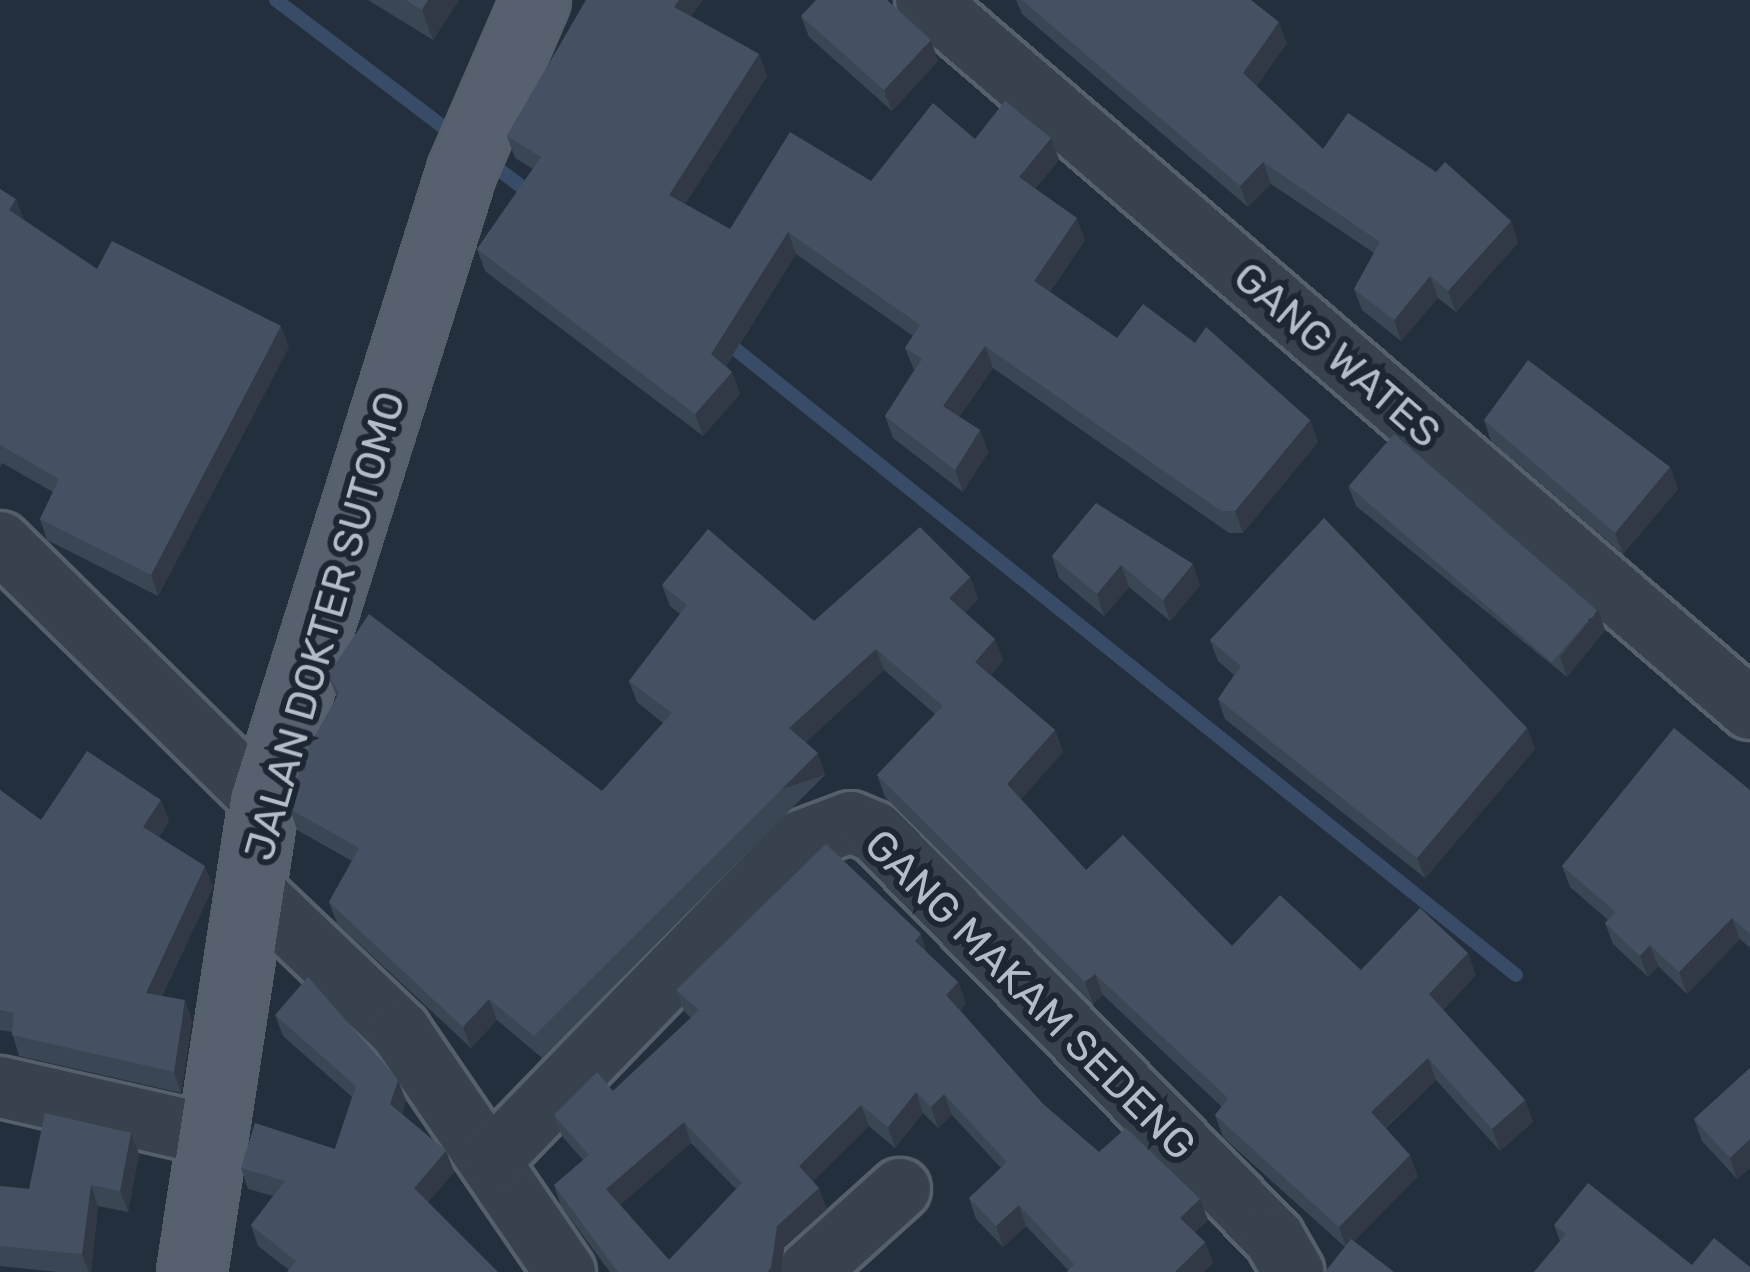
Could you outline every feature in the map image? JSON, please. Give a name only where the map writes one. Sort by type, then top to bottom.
[{"type":"main road","name":"JALAN DOKTER SUTOMO","points":[[192,1272],[264,802],[462,171],[488,100],[536,0]]},
{"type":"street","name":"GANG WATES","points":[[926,0],[1750,710]]},
{"type":"street","points":[[0,542],[264,802]]},
{"type":"street","name":"GANG MAKAM SEDENG","points":[[493,1158],[800,841],[850,822],[875,832],[1289,1254],[1294,1272]]},
{"type":"street","points":[[249,887],[400,1031],[493,1158],[565,1272]]},
{"type":"street","points":[[0,1087],[214,1136]]},
{"type":"street","points":[[808,1272],[900,1189]]},
{"type":"building","points":[[406,0],[428,0],[422,10]]},
{"type":"building","points":[[586,0],[679,0],[674,7],[759,54],[669,195],[730,229],[790,132],[871,181],[933,103],[975,139],[1005,101],[1051,138],[1019,177],[1077,218],[1034,281],[1117,338],[1143,304],[1195,343],[1206,327],[1310,420],[1235,511],[1221,511],[985,346],[943,406],[980,430],[955,470],[885,416],[922,359],[905,348],[920,325],[788,232],[711,354],[732,372],[695,414],[477,249],[541,157],[507,136]]},
{"type":"building","points":[[816,0],[887,0],[931,40],[884,90],[801,16]]},
{"type":"building","points":[[1022,0],[1251,0],[1279,22],[1243,73],[1323,149],[1348,113],[1436,172],[1445,162],[1511,221],[1448,291],[1430,276],[1394,320],[1354,289],[1380,242],[1263,162],[1240,186]]},
{"type":"building","points":[[0,189],[16,199],[9,210],[97,269],[112,241],[281,326],[151,575],[40,519],[59,479],[0,445]]},
{"type":"building","points":[[1528,360],[1670,467],[1615,533],[1484,420]]},
{"type":"building","points":[[1394,434],[1597,610],[1552,663],[1349,486]]},
{"type":"building","points":[[1096,503],[1193,564],[1163,600],[1121,565],[1097,594],[1052,556]]},
{"type":"building","points":[[1324,518],[1527,728],[1417,858],[1218,699],[1241,666],[1210,640]]},
{"type":"building","points":[[920,527],[970,577],[949,598],[995,639],[975,662],[1055,730],[1007,784],[1086,870],[1123,835],[1232,946],[1280,895],[1361,970],[1420,908],[1468,953],[1429,994],[1525,1100],[1492,1129],[1428,1058],[1371,1112],[1410,1155],[1339,1227],[1215,1115],[1228,1098],[1095,974],[1085,982],[877,775],[943,706],[876,649],[789,728],[818,753],[534,1036],[489,999],[463,1027],[329,902],[359,848],[290,809],[302,759],[339,693],[328,675],[369,614],[602,791],[672,713],[629,681],[687,605],[662,585],[708,529],[814,621]]},
{"type":"building","points":[[1674,728],[1750,790],[1750,934],[1732,918],[1679,972],[1650,945],[1640,956],[1605,923],[1616,912],[1562,866]]},
{"type":"building","points":[[87,751],[161,800],[143,827],[205,866],[146,993],[185,1000],[174,1072],[12,1035],[14,1013],[0,1010],[0,790],[41,820]]},
{"type":"building","points":[[826,844],[921,934],[915,941],[958,982],[946,995],[1043,1104],[1099,1152],[1126,1128],[1200,1199],[1180,1218],[1205,1242],[1175,1272],[1067,1272],[1074,1264],[1019,1205],[996,1226],[969,1198],[1007,1162],[944,1094],[931,1107],[916,1092],[888,1127],[861,1105],[799,1166],[819,1188],[777,1226],[767,1272],[618,1272],[554,1185],[589,1155],[554,1115],[597,1072],[613,1091],[699,1010],[676,990]],"holes":[[[684,1122],[742,1183],[669,1260],[606,1189]]]},
{"type":"building","points":[[308,977],[398,1080],[390,1104],[446,1151],[414,1188],[498,1272],[287,1272],[296,1261],[251,1225],[285,1181],[241,1168],[255,1123],[335,1149],[356,1086],[275,1015]]},
{"type":"building","points":[[1750,1068],[1750,1139],[1730,1158],[1694,1119]]},
{"type":"building","points":[[45,1113],[131,1133],[120,1191],[91,1185],[82,1254],[0,1246],[0,1186],[29,1189]]},
{"type":"building","points":[[1588,1183],[1692,1265],[1714,1238],[1750,1267],[1750,1272],[1534,1272],[1566,1234],[1554,1225]]},
{"type":"building","points":[[1351,1239],[1394,1272],[1325,1272]]},
{"type":"waterway","points":[[276,0],[458,138]]},
{"type":"waterway","points":[[485,159],[534,196]]},
{"type":"waterway","points":[[724,340],[1516,975]]}]
